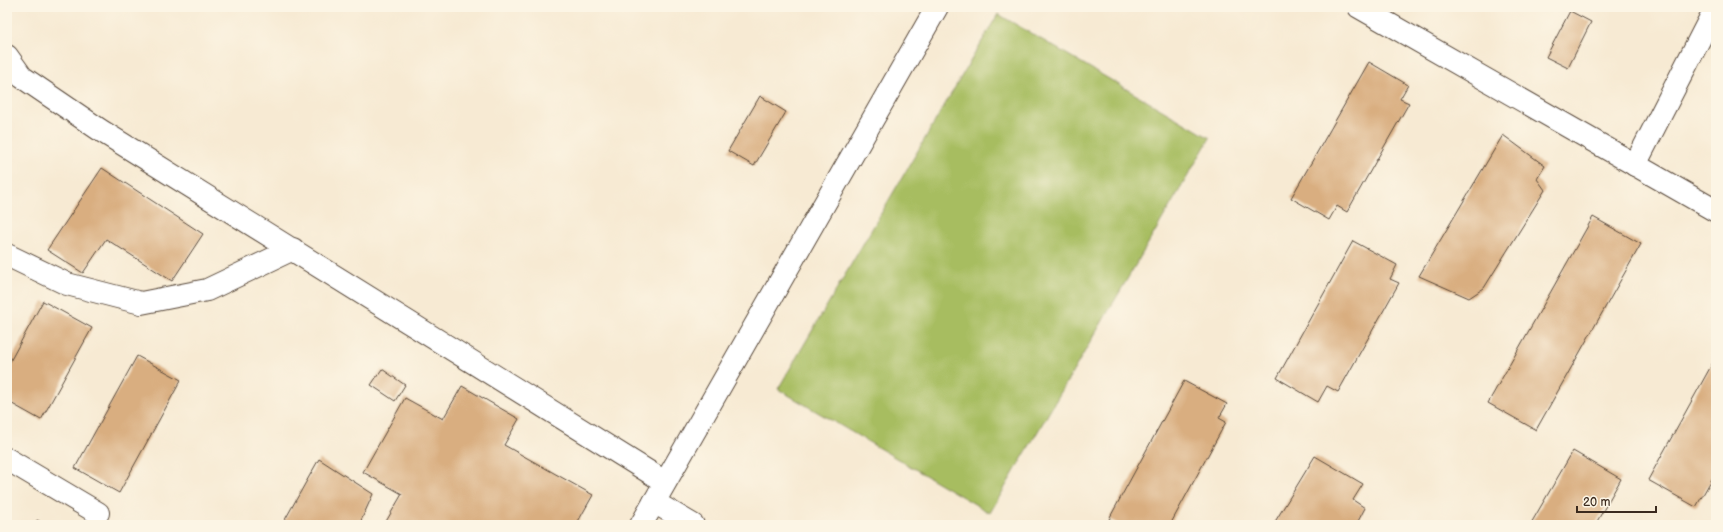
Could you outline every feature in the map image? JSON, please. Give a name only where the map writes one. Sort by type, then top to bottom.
[{"type":"street","points":[[641,525],[937,7]]},
{"type":"street","points":[[1359,7],[1716,211]]},
{"type":"street","points":[[1635,165],[1716,7]]},
{"type":"street","points":[[7,56],[22,77],[100,130],[665,482]]},
{"type":"street","points":[[7,255],[67,284],[141,303],[207,290],[293,250]]},
{"type":"street","points":[[7,459],[98,513]]},
{"type":"street","points":[[654,502],[693,525]]},
{"type":"green space","points":[[998,14],[1210,138],[990,513],[778,389]]},
{"type":"building","points":[[1570,11],[1591,22],[1568,68],[1546,57]]},
{"type":"building","points":[[1369,62],[1408,85],[1400,99],[1409,103],[1347,212],[1337,206],[1329,220],[1291,198]]},
{"type":"building","points":[[760,96],[786,112],[754,166],[728,151]]},
{"type":"building","points":[[1503,135],[1545,166],[1537,179],[1545,190],[1484,288],[1469,298],[1419,276]]},
{"type":"building","points":[[102,168],[203,234],[172,281],[106,239],[83,273],[47,250]]},
{"type":"building","points":[[1593,217],[1641,244],[1536,430],[1488,403]]},
{"type":"building","points":[[1353,241],[1397,265],[1390,279],[1399,283],[1338,392],[1327,386],[1318,402],[1277,378]]},
{"type":"building","points":[[43,301],[92,328],[41,420],[7,401],[7,367]]},
{"type":"building","points":[[137,356],[181,380],[119,493],[75,468]]},
{"type":"building","points":[[1716,357],[1716,472],[1696,507],[1648,480]]},
{"type":"building","points":[[382,369],[405,385],[395,401],[371,385]]},
{"type":"building","points":[[1184,381],[1227,404],[1219,418],[1226,422],[1170,525],[1120,525],[1109,519]]},
{"type":"building","points":[[462,386],[519,419],[504,445],[593,495],[576,525],[384,525],[402,494],[363,472],[405,398],[443,419]]},
{"type":"building","points":[[1573,451],[1621,479],[1595,525],[1530,525]]},
{"type":"building","points":[[1315,456],[1363,484],[1353,500],[1365,508],[1356,525],[1273,525]]},
{"type":"building","points":[[319,459],[373,494],[359,525],[282,525]]},
{"type":"building","points":[[37,520],[47,525],[34,525]]}]
